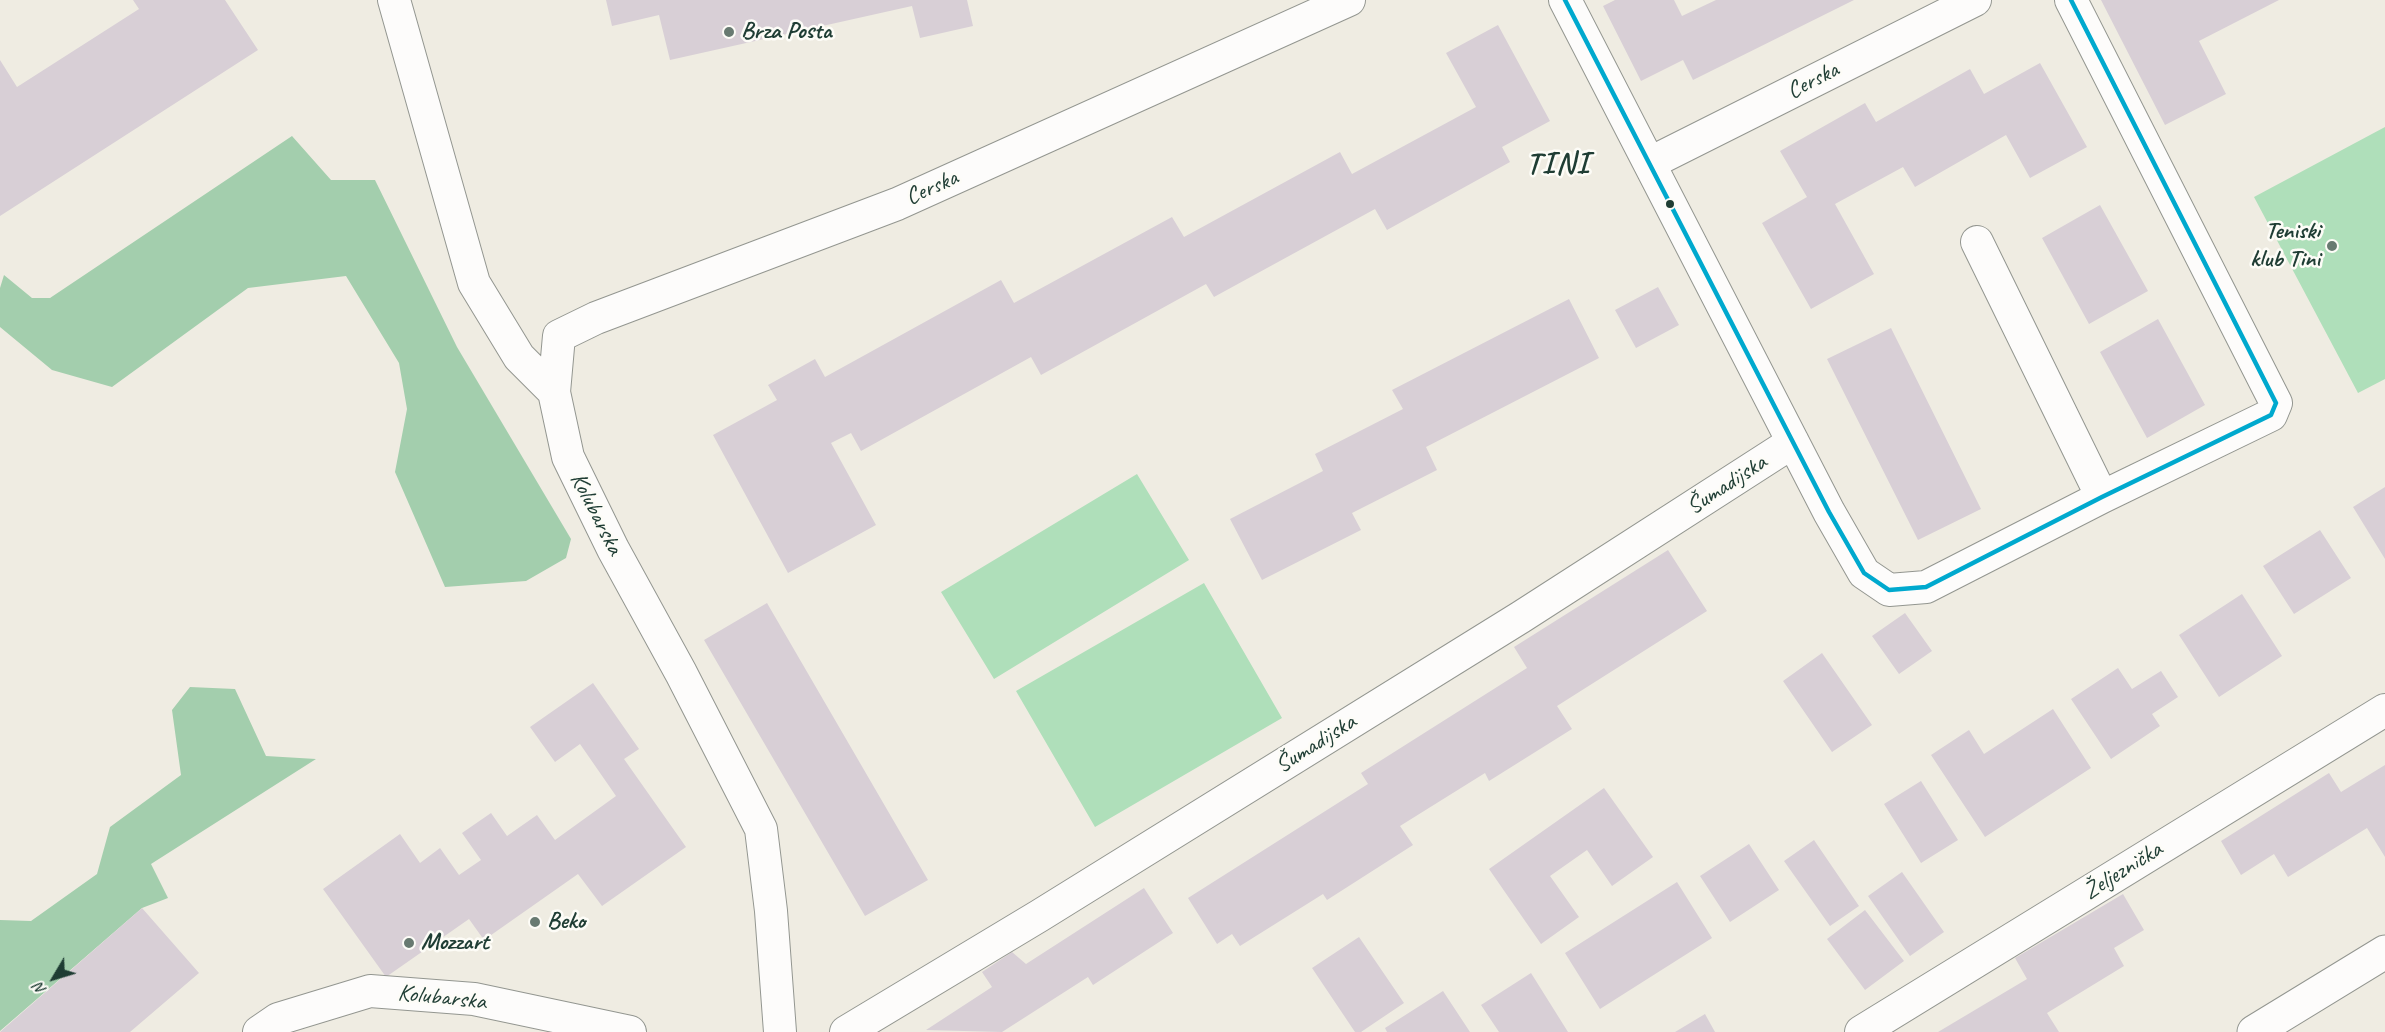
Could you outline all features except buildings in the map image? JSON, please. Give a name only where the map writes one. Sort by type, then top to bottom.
[{"type":"street","points":[[394,0],[474,283],[519,357],[554,392]]},
{"type":"street","name":"Cerska","points":[[554,392],[559,336],[596,318],[897,204],[1349,0]]},
{"type":"street","points":[[1565,0],[1793,442]]},
{"type":"street","name":"Cerska","points":[[1650,163],[1975,0]]},
{"type":"street","name":"Šumadijska","points":[[846,1032],[1049,910],[1511,623],[1793,442],[1864,573],[1889,590],[1926,587],[2102,497],[2271,415],[2276,403],[2071,0]]},
{"type":"street","points":[[1977,242],[2102,497]]},
{"type":"street","name":"Kolubarska","points":[[554,392],[567,457],[761,829],[771,911],[780,1032]]},
{"type":"street","name":"Željeznička","points":[[1861,1032],[2385,710]]},
{"type":"street","points":[[2254,1032],[2384,953]]},
{"type":"street","name":"Kolubarska","points":[[259,1032],[278,1019],[370,991],[474,999],[630,1032]]},
{"type":"green space","name":"Teniski klub Tini","points":[[2385,127],[2385,379],[2358,393],[2254,197]]},
{"type":"green space","points":[[292,136],[331,180],[375,180],[457,347],[571,539],[566,558],[526,581],[445,587],[395,472],[407,409],[399,363],[346,276],[248,288],[112,387],[52,370],[0,327],[0,288],[4,275],[32,298],[50,298]]},
{"type":"green space","points":[[1137,474],[1189,560],[994,679],[941,592]]},
{"type":"green space","points":[[1204,583],[1282,718],[1095,827],[1016,691]]},
{"type":"green space","points":[[190,687],[235,689],[266,756],[316,759],[151,864],[168,898],[142,908],[0,1031],[0,920],[31,921],[97,874],[110,827],[181,775],[172,710]]},
{"type":"transit line","points":[[1565,0],[1829,512],[1864,573],[1889,590],[1926,587],[2102,497],[2271,415],[2276,403],[2071,0]]},
{"type":"place","name":"Brza Posta","points":[[729,32]]},
{"type":"place","name":"Teniski klub Tini","points":[[2332,246]]},
{"type":"place","name":"Beko","points":[[535,922]]},
{"type":"place","name":"Mozzart","points":[[409,943]]},
{"type":"district","name":"TINI","points":[[1558,165]]}]
